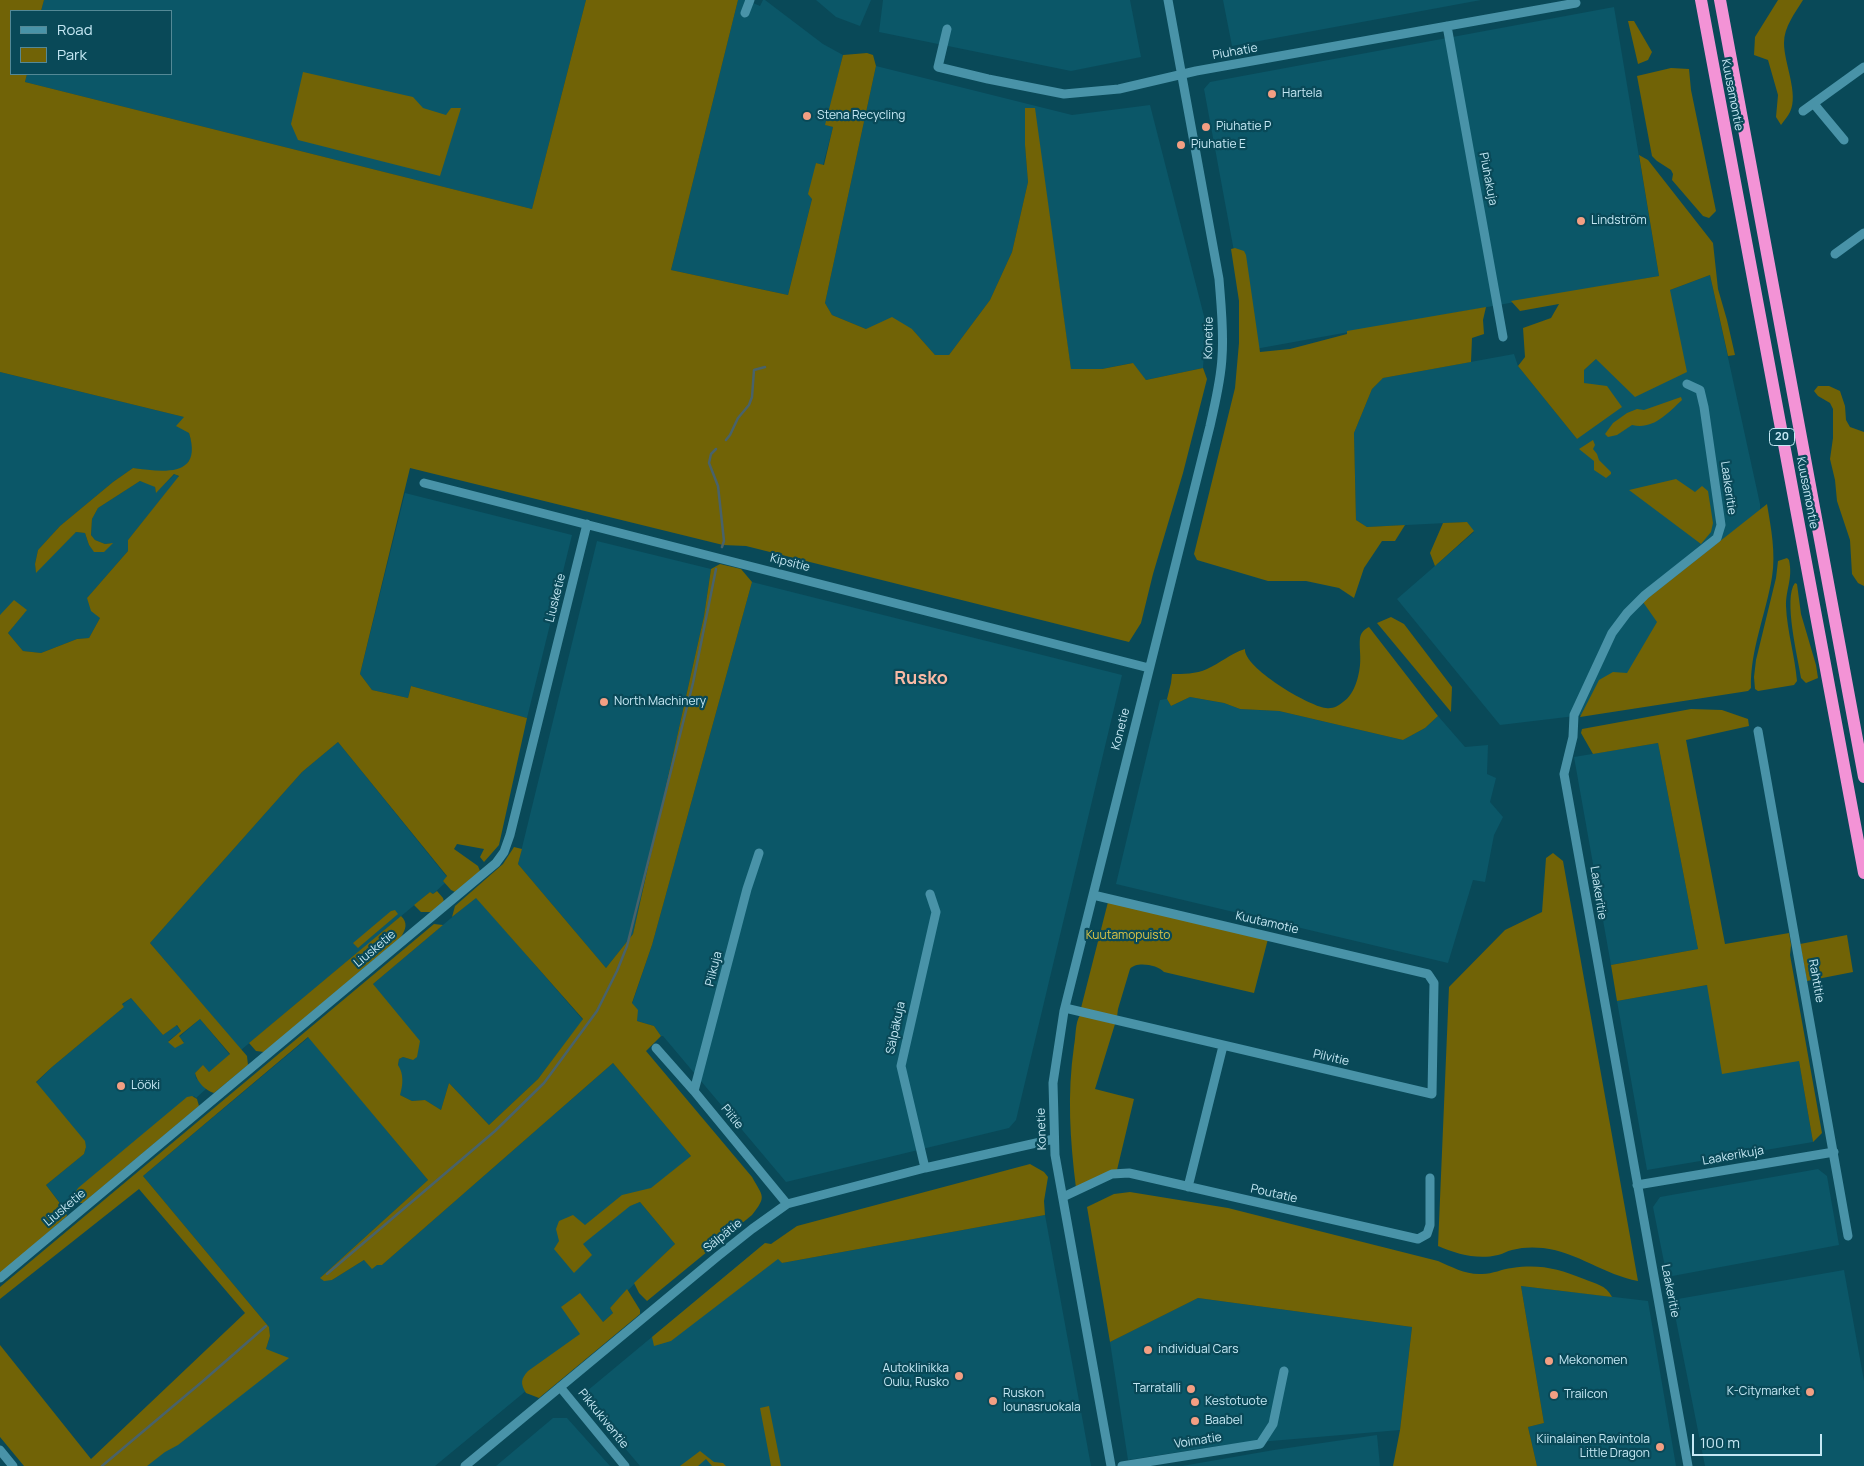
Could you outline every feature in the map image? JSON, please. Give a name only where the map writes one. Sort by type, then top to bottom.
[{"type":"highway","name":"Kuusamontie","points":[[1701,0],[1864,874]]},
{"type":"highway","name":"Kuusamontie","points":[[1720,0],[1864,777]]},
{"type":"street","points":[[745,13],[750,0]]},
{"type":"street","name":"Konetie","points":[[1112,1466],[1054,1139],[1053,1083],[1059,1036],[1065,1008],[1210,426],[1218,389],[1222,357],[1223,320],[1219,279],[1168,0]]},
{"type":"street","name":"Piuhatie","points":[[947,29],[938,66],[988,79],[1064,94],[1119,89],[1182,74],[1576,3]]},
{"type":"street","name":"Piuhakuja","points":[[1447,26],[1503,337]]},
{"type":"street","points":[[1804,111],[1864,67]]},
{"type":"street","points":[[1814,104],[1844,140]]},
{"type":"street","points":[[1835,254],[1864,233]]},
{"type":"street","name":"Laakeritie","points":[[1687,384],[1700,390],[1704,407],[1721,525],[1717,538],[1645,595],[1627,613],[1612,633],[1574,715],[1573,737],[1564,774],[1688,1466]]},
{"type":"street","name":"Kipsitie","points":[[424,483],[1149,668]]},
{"type":"street","name":"Liusketie","points":[[0,1278],[496,863],[509,842],[588,524]]},
{"type":"street","name":"Rahtitie","points":[[1758,731],[1848,1236]]},
{"type":"street","name":"Piikuja","points":[[694,1091],[747,889],[759,853]]},
{"type":"street","name":"Sälpäkuja","points":[[925,1168],[901,1066],[936,912],[930,894]]},
{"type":"street","name":"Kuutamotie","points":[[1092,895],[1424,972],[1433,980],[1432,1094]]},
{"type":"street","name":"Pilvitie","points":[[1065,1008],[1432,1094]]},
{"type":"street","points":[[1188,1187],[1223,1046]]},
{"type":"street","name":"Piitie","points":[[656,1048],[787,1204]]},
{"type":"street","name":"Sälpätie","points":[[465,1466],[745,1234],[787,1204],[925,1168],[1054,1139]]},
{"type":"street","name":"Laakerikuja","points":[[1637,1185],[1834,1152]]},
{"type":"street","name":"Poutatie","points":[[1063,1197],[1117,1173],[1129,1173],[1414,1240],[1424,1237],[1430,1225],[1430,1178]]},
{"type":"street","name":"Voimatie","points":[[1122,1466],[1260,1444],[1274,1424],[1284,1371]]},
{"type":"street","name":"Pikkukiventie","points":[[560,1387],[625,1466]]},
{"type":"street","points":[[0,1450],[14,1466]]},
{"type":"shaded area","points":[[44,0],[586,0],[532,209],[25,82],[27,75],[172,75],[172,10],[41,10]]},
{"type":"shaded area","points":[[738,0],[746,0],[760,6],[763,0],[765,0],[823,44],[843,55],[826,125],[833,127],[823,165],[816,163],[812,199],[788,295],[671,270]]},
{"type":"shaded area","points":[[816,0],[871,0],[860,26],[836,17]]},
{"type":"shaded area","points":[[883,0],[1130,0],[1141,57],[1071,71],[879,32]]},
{"type":"shaded area","points":[[1223,0],[1481,0],[1232,46]]},
{"type":"shaded area","points":[[1614,7],[1659,276],[1244,351],[1243,300],[1204,89],[1210,82]]},
{"type":"shaded area","points":[[876,66],[1072,115],[1150,105],[1206,324],[1203,368],[1146,380],[1132,363],[1102,369],[1071,370],[1034,108],[1025,108],[1028,182],[1012,252],[990,300],[949,355],[935,355],[912,329],[866,329],[832,315],[825,303]]},
{"type":"shaded area","points":[[1710,275],[1760,504],[1760,515],[1661,619],[1609,712],[1500,725],[1397,599],[1474,532],[1466,522],[1367,527],[1356,520],[1354,433],[1372,389],[1383,378],[1514,354],[1518,366],[1577,439],[1584,370],[1670,290]]},
{"type":"shaded area","points":[[0,372],[184,417],[192,443],[192,456],[185,467],[176,471],[150,471],[133,468],[60,526],[38,550],[35,564],[36,572],[76,532],[85,533],[89,545],[94,551],[112,543],[105,544],[95,540],[91,535],[92,519],[98,508],[140,481],[151,484],[155,487],[156,492],[175,474],[179,477],[128,540],[128,551],[87,598],[100,618],[89,638],[77,639],[41,653],[23,651],[8,633],[26,611],[0,615]]},
{"type":"shaded area","points":[[405,493],[572,535],[527,718],[411,686],[408,698],[372,690],[360,674]]},
{"type":"shaded area","points":[[597,541],[711,569],[704,616],[633,934],[606,968],[518,864]]},
{"type":"shaded area","points":[[752,582],[1122,675],[1016,1120],[1009,1128],[786,1182],[654,1026],[637,1021],[632,1004],[652,945]]},
{"type":"shaded area","points":[[1190,697],[1224,703],[1240,709],[1279,711],[1403,740],[1425,728],[1438,716],[1465,747],[1488,745],[1487,774],[1496,778],[1490,802],[1503,817],[1494,835],[1485,882],[1473,880],[1448,963],[1116,884],[1160,700],[1167,699],[1171,706]]},
{"type":"shaded area","points":[[338,742],[447,877],[443,881],[445,883],[433,894],[430,892],[241,1050],[150,943],[302,772]]},
{"type":"shaded area","points":[[1658,743],[1698,949],[1611,965],[1574,757]]},
{"type":"shaded area","points":[[476,897],[583,1020],[538,1079],[489,1125],[449,1083],[441,1110],[425,1100],[412,1101],[400,1095],[399,1059],[403,1057],[413,1060],[373,984]]},
{"type":"shaded area","points":[[1707,985],[1799,1061],[1813,1142],[1647,1170],[1617,1001]]},
{"type":"shaded area","points":[[131,998],[163,1035],[176,1025],[181,1031],[168,1041],[184,1042],[179,1037],[200,1019],[230,1055],[209,1072],[199,1069],[195,1073],[196,1078],[206,1089],[196,1098],[194,1096],[73,1198],[64,1208],[46,1185],[84,1154],[86,1147],[36,1083],[52,1067],[124,1007],[122,1005]]},
{"type":"shaded area","points":[[309,1037],[428,1180],[321,1277],[332,1280],[364,1260],[382,1265],[613,1063],[691,1156],[632,1205],[640,1202],[675,1244],[610,1308],[613,1313],[521,1395],[435,1466],[142,1466],[266,1349],[270,1336],[269,1327],[143,1176]]},
{"type":"shaded area","points":[[1818,1169],[1827,1176],[1839,1245],[1667,1277],[1653,1207],[1660,1197]]},
{"type":"shaded area","points":[[1045,1215],[1091,1466],[640,1466],[586,1402],[587,1391],[765,1243],[782,1263]]},
{"type":"shaded area","points":[[1844,1270],[1864,1381],[1864,1466],[1705,1466],[1672,1300]]},
{"type":"shaded area","points":[[1521,1286],[1648,1301],[1676,1466],[1537,1466],[1528,1427],[1544,1423]]},
{"type":"shaded area","points":[[1198,1298],[1412,1327],[1400,1430],[1224,1445],[1128,1460],[1110,1342]]},
{"type":"shaded area","points":[[553,1418],[567,1418],[610,1466],[496,1466]]},
{"type":"shaded area","points":[[1377,1435],[1380,1466],[1182,1466],[1274,1450]]},
{"type":"green space","points":[[0,0],[44,0],[41,10],[10,10],[10,75],[27,75],[25,82],[532,209],[586,0],[738,0],[671,270],[788,295],[812,199],[808,194],[816,163],[824,165],[833,127],[825,125],[843,55],[867,53],[873,55],[876,66],[825,303],[832,315],[866,329],[892,317],[912,329],[935,355],[949,355],[990,300],[1012,252],[1028,182],[1025,108],[1035,108],[1071,369],[1102,369],[1133,363],[1146,380],[1203,368],[1207,379],[1141,623],[1129,642],[746,546],[723,545],[410,468],[360,674],[372,690],[408,698],[411,686],[527,718],[499,845],[484,862],[480,857],[484,849],[457,844],[454,849],[478,866],[480,871],[455,892],[443,881],[447,876],[338,742],[302,772],[150,943],[247,1056],[248,1065],[214,1093],[211,1092],[200,1083],[195,1073],[203,1065],[209,1072],[230,1054],[200,1019],[179,1036],[184,1043],[175,1048],[168,1042],[181,1031],[177,1025],[163,1035],[131,998],[122,1004],[124,1007],[36,1082],[85,1141],[86,1147],[84,1154],[46,1185],[65,1210],[67,1216],[0,1274],[0,615],[14,600],[27,610],[8,633],[23,651],[41,653],[77,639],[89,638],[100,618],[91,611],[87,598],[128,551],[128,540],[179,476],[174,474],[156,493],[155,487],[140,481],[98,508],[92,519],[91,535],[95,540],[105,544],[113,543],[104,552],[94,552],[89,545],[85,533],[76,532],[36,573],[35,564],[38,550],[60,526],[133,468],[156,471],[178,469],[185,465],[190,458],[192,448],[189,433],[176,426],[184,417],[0,372]]},
{"type":"green space","points":[[1778,0],[1803,0],[1790,20],[1784,37],[1793,96],[1790,112],[1781,125],[1776,117],[1778,95],[1768,60],[1754,55],[1755,37]]},
{"type":"green space","points":[[1628,21],[1634,21],[1652,52],[1648,60],[1638,64]]},
{"type":"green space","points":[[1671,68],[1689,69],[1691,90],[1716,211],[1709,218],[1703,216],[1672,180],[1673,174],[1671,170],[1652,156],[1637,76]]},
{"type":"green space","points":[[303,72],[413,97],[423,108],[446,115],[451,108],[461,108],[440,176],[298,140],[291,124]]},
{"type":"green space","points":[[1639,155],[1648,160],[1713,243],[1718,289],[1735,355],[1728,356],[1710,275],[1670,290],[1687,372],[1635,397],[1596,359],[1584,370],[1584,383],[1607,386],[1622,407],[1577,439],[1518,366],[1525,357],[1523,328],[1551,318],[1559,304],[1520,311],[1511,301],[1659,276]]},
{"type":"green space","points":[[1235,248],[1244,251],[1246,255],[1260,352],[1290,349],[1347,334],[1347,331],[1486,307],[1483,320],[1484,334],[1472,338],[1471,362],[1383,378],[1372,389],[1354,433],[1356,520],[1367,527],[1405,525],[1395,541],[1382,541],[1364,568],[1354,598],[1339,588],[1306,581],[1268,581],[1197,560],[1194,554],[1235,388],[1239,343],[1239,301],[1231,249]]},
{"type":"green space","points":[[1818,386],[1829,386],[1840,391],[1845,406],[1846,420],[1850,427],[1864,432],[1864,586],[1858,583],[1852,574],[1850,540],[1837,501],[1830,459],[1833,438],[1833,409],[1830,403],[1818,396],[1814,391]]},
{"type":"green space","points":[[1681,397],[1682,400],[1671,411],[1653,423],[1640,426],[1632,425],[1617,435],[1608,437],[1605,434],[1613,423],[1627,413],[1637,409],[1644,410]]},
{"type":"green space","points":[[1593,440],[1595,445],[1593,449],[1599,460],[1611,472],[1606,478],[1594,470],[1594,461],[1579,449]]},
{"type":"green space","points":[[1676,479],[1695,492],[1702,486],[1708,491],[1713,523],[1711,532],[1701,544],[1629,490]]},
{"type":"green space","points":[[1767,504],[1772,540],[1773,568],[1753,660],[1751,688],[1748,691],[1580,717],[1599,680],[1613,672],[1627,673],[1657,622],[1643,602]]},
{"type":"green space","points":[[1467,522],[1474,531],[1435,566],[1430,553],[1443,523]]},
{"type":"green space","points":[[1787,558],[1789,560],[1790,578],[1786,606],[1797,681],[1794,685],[1758,691],[1755,689],[1754,677],[1756,660],[1776,578],[1778,561]]},
{"type":"green space","points":[[720,564],[741,569],[752,582],[652,945],[632,1003],[638,1010],[637,1021],[654,1026],[661,1036],[646,1051],[752,1177],[759,1189],[762,1196],[760,1204],[752,1215],[647,1301],[639,1293],[634,1283],[675,1244],[640,1202],[630,1206],[583,1244],[592,1255],[574,1273],[554,1249],[559,1241],[556,1229],[559,1221],[573,1215],[585,1225],[622,1195],[651,1188],[691,1156],[613,1063],[382,1265],[377,1265],[372,1269],[364,1260],[332,1280],[324,1281],[320,1278],[428,1180],[308,1037],[143,1176],[269,1327],[270,1336],[266,1349],[289,1358],[178,1445],[147,1466],[24,1466],[0,1437],[0,1345],[91,1459],[245,1313],[139,1189],[0,1299],[0,1287],[434,924],[443,925],[373,984],[420,1041],[417,1057],[413,1060],[403,1057],[399,1059],[398,1065],[402,1080],[400,1095],[412,1101],[425,1100],[441,1110],[449,1083],[489,1125],[538,1079],[583,1019],[476,898],[452,917],[455,906],[503,864],[514,847],[522,849],[518,864],[606,968],[633,934],[704,616],[711,569]]},
{"type":"green space","points":[[1795,583],[1797,584],[1801,614],[1818,678],[1806,683],[1801,678],[1792,629],[1790,601]]},
{"type":"green space","points":[[1391,617],[1404,624],[1452,687],[1451,712],[1377,623]]},
{"type":"green space","points":[[1369,627],[1438,716],[1425,728],[1403,740],[1279,711],[1240,709],[1224,703],[1190,697],[1171,706],[1167,699],[1172,674],[1203,671],[1234,653],[1245,649],[1247,657],[1254,666],[1278,684],[1317,706],[1335,707],[1347,699],[1355,685],[1360,665],[1360,638],[1363,631]]},
{"type":"green space","points":[[1691,709],[1722,710],[1748,719],[1749,726],[1686,740],[1725,944],[1789,933],[1790,955],[1822,1133],[1813,1142],[1799,1061],[1722,1074],[1707,985],[1617,1001],[1611,965],[1698,949],[1658,743],[1593,754],[1581,733],[1582,729]]},
{"type":"green space","points":[[1553,853],[1563,861],[1638,1281],[1614,1274],[1555,1250],[1532,1247],[1520,1248],[1498,1255],[1482,1257],[1460,1254],[1438,1246],[1449,987],[1505,930],[1542,912],[1546,858]]},
{"type":"green space","points":[[437,891],[444,902],[431,912],[421,912],[414,905],[430,892],[433,894]]},
{"type":"green space","name":"Kuutamopuisto","points":[[1108,902],[1268,939],[1254,993],[1164,972],[1157,967],[1137,965],[1130,969],[1117,1017],[1081,1008]]},
{"type":"green space","points":[[395,910],[398,914],[358,948],[353,943],[391,911]]},
{"type":"green space","points":[[401,916],[406,926],[401,937],[264,1052],[256,1051],[249,1043]]},
{"type":"green space","points":[[1847,935],[1853,972],[1807,981],[1800,944]]},
{"type":"green space","points":[[1080,1015],[1115,1024],[1095,1089],[1134,1099],[1117,1170],[1076,1188],[1072,1152],[1070,1100],[1076,1030]]},
{"type":"green space","points":[[192,1096],[197,1099],[199,1106],[83,1203],[79,1203],[74,1199],[78,1188],[187,1097]]},
{"type":"green space","points":[[1030,1164],[1044,1172],[1048,1177],[1044,1201],[1045,1215],[782,1263],[778,1259],[671,1341],[654,1346],[652,1337],[765,1243],[771,1244],[797,1226]]},
{"type":"green space","points":[[1130,1192],[1228,1208],[1438,1261],[1470,1273],[1486,1274],[1522,1267],[1549,1268],[1600,1285],[1612,1297],[1521,1286],[1544,1423],[1528,1427],[1537,1466],[1393,1466],[1400,1430],[1412,1327],[1198,1298],[1110,1342],[1087,1207],[1114,1194]]},
{"type":"green space","points":[[627,1289],[640,1310],[640,1314],[539,1398],[526,1393],[522,1381],[528,1371],[580,1334],[561,1307],[580,1293],[603,1322],[613,1313],[610,1308]]},
{"type":"green space","points":[[769,1406],[781,1466],[771,1466],[760,1408]]},
{"type":"green space","points":[[700,1451],[714,1462],[723,1463],[726,1466],[712,1466],[706,1459],[698,1466],[680,1466]]},
{"type":"waterway","points":[[726,440],[738,418],[749,405],[752,397],[754,370],[765,367]]},
{"type":"waterway","points":[[716,449],[711,454],[709,463],[718,486],[724,541],[722,547]]},
{"type":"waterway","points":[[327,1274],[495,1131],[544,1083],[597,1011],[627,946],[693,683],[716,569]]},
{"type":"waterway","points":[[102,1466],[266,1326]]},
{"type":"place","name":"Hartela","points":[[1272,94]]},
{"type":"place","name":"Stena Recycling","points":[[807,116]]},
{"type":"place","name":"Piuhatie P","points":[[1206,127]]},
{"type":"place","name":"Piuhatie E","points":[[1181,145]]},
{"type":"place","name":"Lindström","points":[[1581,221]]},
{"type":"place","name":"North Machinery","points":[[604,702]]},
{"type":"place","name":"Lööki","points":[[121,1086]]},
{"type":"place","name":"individual Cars","points":[[1148,1350]]},
{"type":"place","name":"Mekonomen","points":[[1549,1361]]},
{"type":"place","name":"Autoklinikka Oulu, Rusko","points":[[959,1376]]},
{"type":"place","name":"Tarratalli","points":[[1191,1389]]},
{"type":"place","name":"K-Citymarket","points":[[1810,1392]]},
{"type":"place","name":"Trailcon","points":[[1554,1395]]},
{"type":"place","name":"Ruskon lounasruokala","points":[[993,1401]]},
{"type":"place","name":"Kestotuote","points":[[1195,1402]]},
{"type":"place","name":"Baabel","points":[[1195,1421]]},
{"type":"place","name":"Kiinalainen Ravintola Little Dragon","points":[[1660,1447]]},
{"type":"district","name":"Rusko","points":[[921,679]]}]
